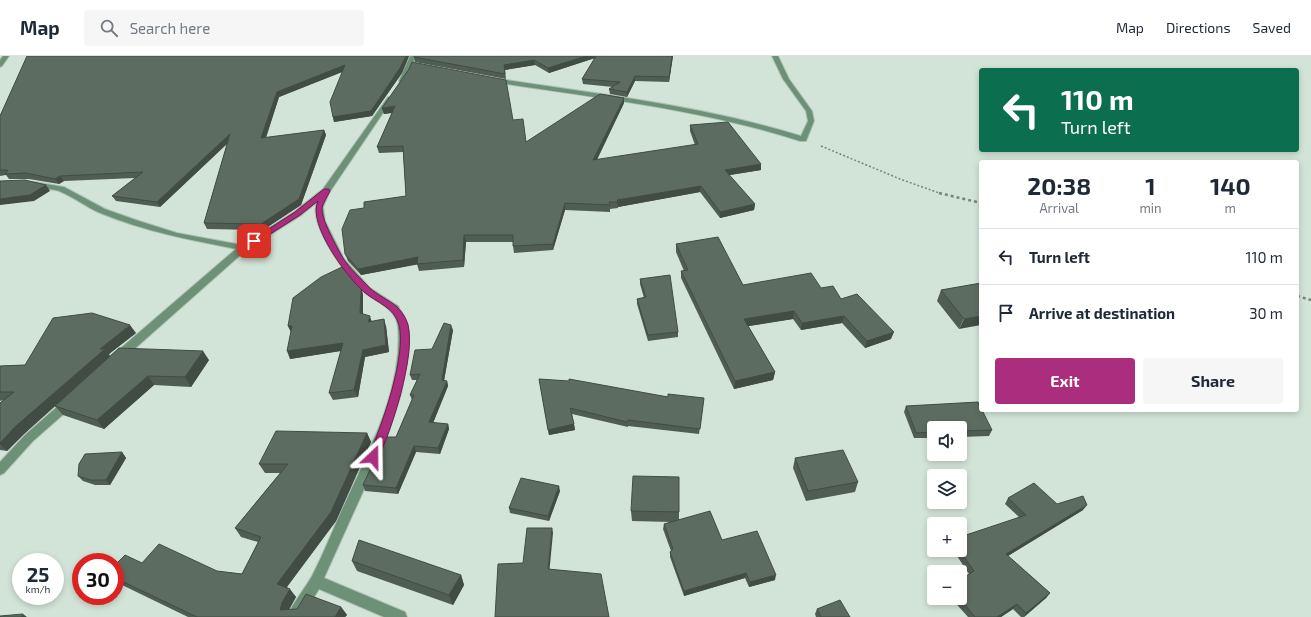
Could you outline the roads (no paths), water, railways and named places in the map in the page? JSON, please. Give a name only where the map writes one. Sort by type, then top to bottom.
[{"type":"street","points":[[0,65],[6,56]]},
{"type":"street","points":[[486,78],[735,119],[769,127],[803,139],[811,121],[809,111],[786,79],[776,56]]},
{"type":"street","points":[[294,617],[316,581],[379,444],[396,394],[404,349],[403,325],[395,308],[367,290],[340,260],[321,221],[319,208],[326,191],[414,62]]},
{"type":"street","points":[[28,182],[61,189],[102,211],[140,224],[176,235],[243,248]]},
{"type":"street","points":[[109,366],[243,248],[297,214],[326,191]]},
{"type":"street","points":[[0,470],[29,438],[75,397]]},
{"type":"street","points":[[316,581],[400,617]]}]
